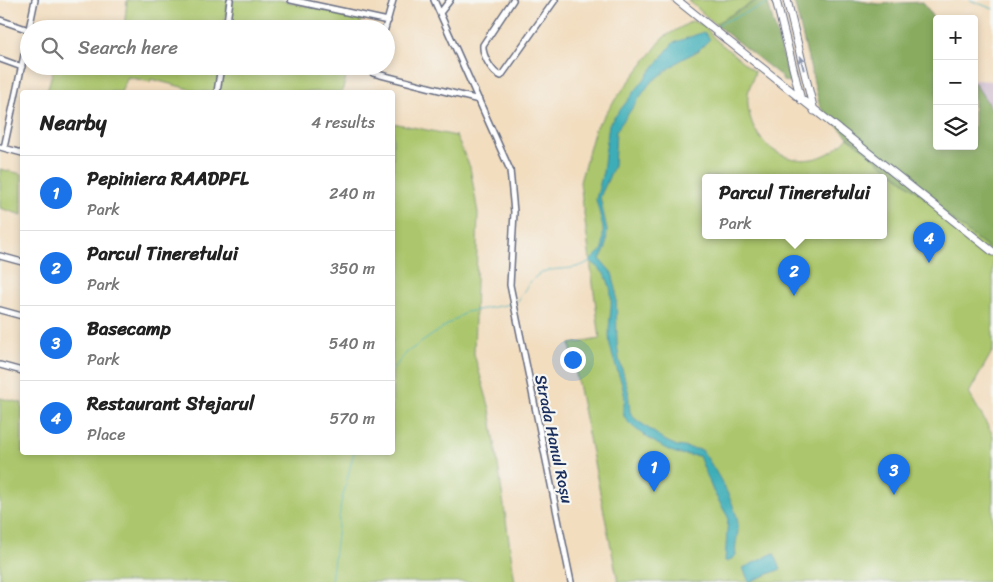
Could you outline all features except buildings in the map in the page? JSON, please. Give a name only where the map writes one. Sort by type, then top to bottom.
[{"type":"main road","points":[[677,0],[993,252]]},
{"type":"main road","points":[[776,0],[801,100]]},
{"type":"main road","points":[[787,0],[814,111]]},
{"type":"street","points":[[31,20],[36,0]]},
{"type":"street","points":[[227,20],[230,0]]},
{"type":"street","points":[[291,0],[383,20]]},
{"type":"street","points":[[388,20],[393,0]]},
{"type":"street","name":"Strada Hanul Roșu","points":[[434,0],[510,170],[514,212],[510,284],[571,582]]},
{"type":"street","points":[[440,12],[450,0]]},
{"type":"street","points":[[513,0],[483,45],[486,58],[496,74],[502,76],[555,0]]},
{"type":"street","points":[[0,20],[20,27]]},
{"type":"street","points":[[0,59],[20,66]]},
{"type":"street","points":[[20,75],[2,148],[20,152]]},
{"type":"street","points":[[217,90],[219,75]]},
{"type":"street","points":[[381,75],[479,100]]},
{"type":"street","points":[[0,256],[20,261]]},
{"type":"street","points":[[0,310],[20,315]]},
{"type":"street","points":[[0,365],[20,370]]},
{"type":"shaded area","points":[[978,80],[993,81],[993,111],[978,88]]},
{"type":"green space","points":[[127,0],[228,0],[225,20],[125,20]]},
{"type":"green space","points":[[233,0],[279,0],[362,18],[361,20],[229,20]]},
{"type":"green space","points":[[688,0],[757,0],[715,24]]},
{"type":"green space","points":[[757,0],[767,0],[790,82],[783,81],[781,76],[715,24]]},
{"type":"green space","points":[[854,0],[878,4],[923,2],[933,18],[933,150],[978,150],[978,88],[993,111],[993,252],[848,137],[820,107],[794,1]]},
{"type":"green space","points":[[692,21],[704,25],[714,38],[755,72],[748,94],[750,114],[756,132],[768,145],[782,155],[798,159],[815,158],[832,151],[848,137],[993,252],[993,350],[969,393],[993,435],[993,582],[618,582],[570,344],[600,339],[580,182],[595,129],[614,101],[664,37]]},
{"type":"green space","points":[[52,75],[347,75],[343,90],[193,90],[151,79],[150,82],[128,77],[122,90],[48,90]]},
{"type":"green space","points":[[395,123],[456,136],[470,167],[478,213],[474,354],[490,409],[515,582],[0,582],[0,398],[20,403],[20,455],[395,455]]},
{"type":"green space","points":[[0,169],[20,174],[20,214],[0,208]]},
{"type":"water","points":[[704,32],[710,39],[698,51],[682,59],[650,83],[616,131],[614,166],[600,197],[607,230],[606,248],[600,259],[612,273],[616,289],[617,343],[619,359],[628,390],[630,412],[634,418],[666,441],[677,446],[702,450],[707,457],[724,486],[733,506],[738,524],[736,555],[728,562],[725,561],[728,517],[713,491],[699,456],[679,454],[664,448],[639,432],[624,416],[624,393],[610,345],[610,289],[607,279],[601,270],[590,261],[603,249],[603,228],[596,199],[603,172],[609,124],[673,43]]},
{"type":"water","points":[[774,553],[781,569],[749,582],[743,568]]},
{"type":"waterway","points":[[970,0],[993,9]]},
{"type":"waterway","points":[[719,24],[769,3]]},
{"type":"waterway","points":[[518,301],[530,282],[541,273],[577,267],[590,261]]},
{"type":"waterway","points":[[395,367],[406,353],[466,312],[511,304]]},
{"type":"waterway","points":[[331,582],[341,503],[353,455]]},
{"type":"place","name":"Restaurant Stejarul","points":[[929,263]]},
{"type":"place","name":"Parcul Tineretului","points":[[794,296]]},
{"type":"place","name":"Pepiniera RAADPFL","points":[[654,492]]},
{"type":"place","name":"Basecamp","points":[[894,495]]}]
